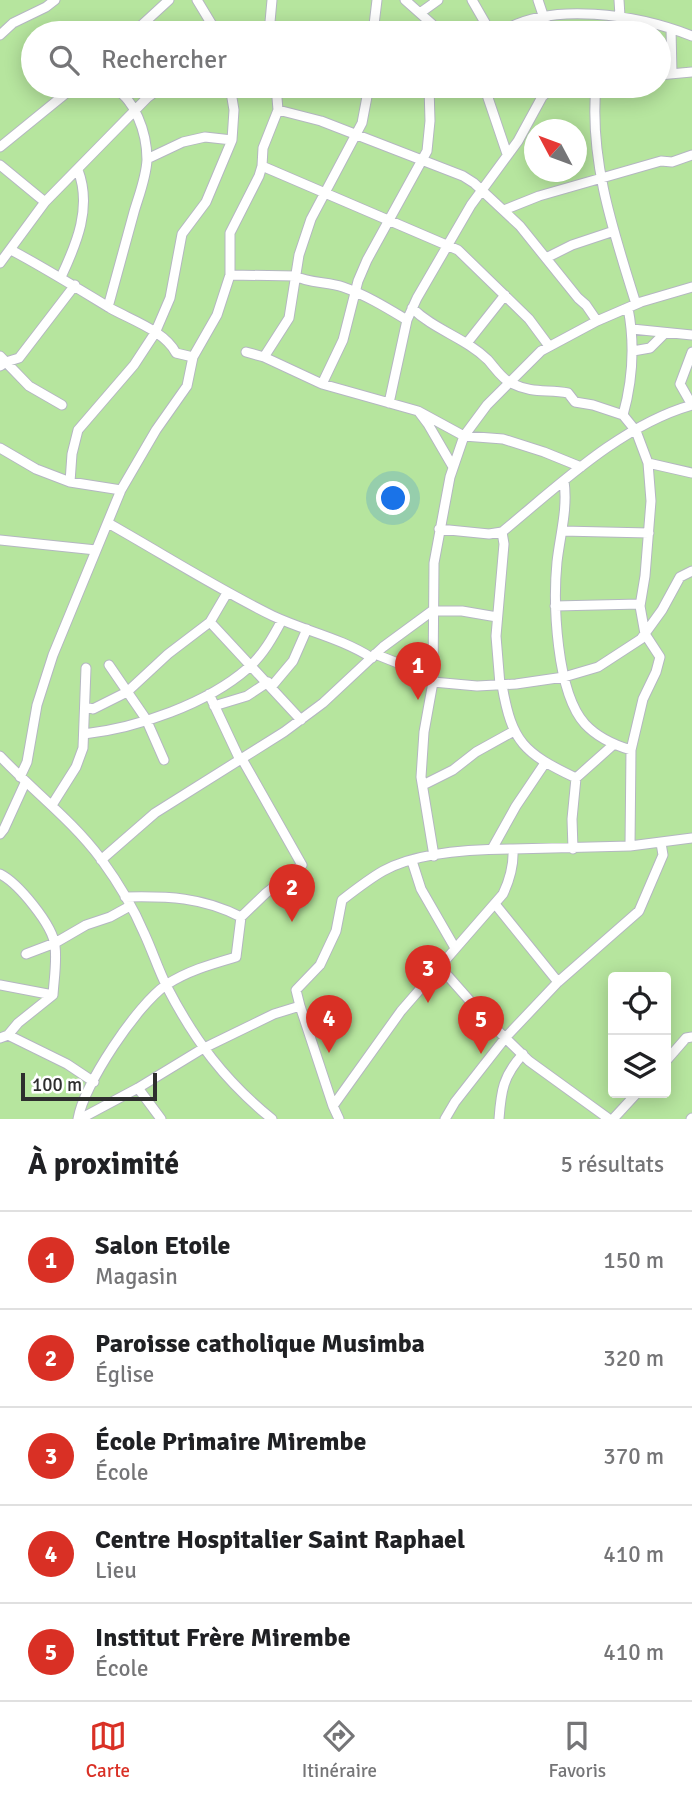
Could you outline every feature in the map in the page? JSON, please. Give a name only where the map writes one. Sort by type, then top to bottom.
[{"type":"street","points":[[0,35],[13,23],[55,0]]},
{"type":"street","points":[[146,21],[169,0]]},
{"type":"street","points":[[197,0],[210,21]]},
{"type":"street","points":[[270,21],[272,0]]},
{"type":"street","points":[[374,21],[377,0]]},
{"type":"street","points":[[405,0],[429,21]]},
{"type":"street","points":[[420,13],[438,0]]},
{"type":"street","points":[[472,0],[484,21]]},
{"type":"street","points":[[538,0],[545,21]]},
{"type":"street","points":[[619,0],[620,16]]},
{"type":"street","points":[[522,21],[563,11],[620,16],[640,21]]},
{"type":"street","points":[[692,36],[671,29],[672,75],[692,72]]},
{"type":"street","points":[[0,147],[60,98]]},
{"type":"street","points":[[108,307],[143,184],[147,159],[144,135],[135,111],[124,98]]},
{"type":"street","points":[[0,263],[45,202],[150,98]]},
{"type":"street","points":[[70,482],[72,454],[78,430],[134,365],[155,333],[170,298],[182,234],[206,202],[232,140],[232,98]]},
{"type":"street","points":[[0,834],[5,829],[23,780],[37,705],[52,656],[121,489],[156,430],[187,386],[192,357],[217,314],[230,275],[230,233],[262,166],[263,148],[278,110],[277,98]]},
{"type":"street","points":[[264,357],[289,318],[304,237],[357,135],[367,98]]},
{"type":"street","points":[[322,384],[343,340],[355,292],[367,260],[423,162],[429,136],[429,98]]},
{"type":"street","points":[[488,98],[507,154]]},
{"type":"street","points":[[389,402],[407,320],[412,309],[458,226],[481,189],[518,141],[541,98]]},
{"type":"street","points":[[595,98],[593,117],[601,178],[632,306],[633,351],[624,415]]},
{"type":"street","points":[[278,110],[308,116],[463,176],[504,210],[586,304],[597,321]]},
{"type":"street","points":[[147,159],[183,142],[205,137],[232,140]]},
{"type":"street","points":[[504,210],[539,196],[661,161],[672,162],[692,155]]},
{"type":"street","points":[[0,165],[45,202]]},
{"type":"street","points":[[262,166],[449,246],[464,255],[529,319],[549,346]]},
{"type":"street","points":[[61,277],[75,246],[84,211],[84,185],[78,170]]},
{"type":"street","points":[[546,258],[572,245],[614,231]]},
{"type":"street","points":[[11,250],[155,333],[172,345],[177,353],[192,357]]},
{"type":"street","points":[[230,275],[296,276],[303,281],[328,283],[355,292],[407,320]]},
{"type":"street","points":[[2,361],[19,358],[75,285]]},
{"type":"street","points":[[434,856],[423,785],[423,744],[433,679],[434,563],[453,467],[464,436],[508,382],[531,359],[549,346],[632,306],[692,287]]},
{"type":"street","points":[[467,343],[505,295]]},
{"type":"street","points":[[412,309],[424,319],[467,343],[486,358],[508,382],[544,393],[568,393],[575,402],[624,415],[636,430],[648,463],[650,501],[640,604],[645,634],[660,656],[656,672],[643,699],[631,750],[630,846]]},
{"type":"street","points":[[632,329],[692,335]]},
{"type":"street","points":[[633,351],[650,348],[665,333]]},
{"type":"street","points":[[246,352],[264,357],[322,384],[418,411],[464,436],[503,439],[581,467]]},
{"type":"street","points":[[439,529],[489,534],[502,532],[581,467],[636,430],[692,405],[680,384],[692,352]]},
{"type":"street","points":[[2,361],[29,386],[62,405]]},
{"type":"street","points":[[418,411],[453,467]]},
{"type":"street","points":[[0,448],[36,469],[70,482],[121,489]]},
{"type":"street","points":[[648,463],[692,473]]},
{"type":"street","points":[[564,481],[566,494],[557,560],[555,606],[564,677],[576,710],[584,723],[613,745],[631,750]]},
{"type":"street","points":[[108,523],[227,593],[282,620],[433,679],[457,685],[501,685],[564,677],[598,667],[645,634],[680,578],[692,571]]},
{"type":"street","points":[[562,531],[649,533]]},
{"type":"street","points":[[502,532],[504,544],[497,617],[501,685],[508,717],[514,731],[533,755],[576,778]]},
{"type":"street","points":[[0,540],[96,550]]},
{"type":"street","points":[[86,707],[93,709],[127,692],[168,654],[210,622],[227,593]]},
{"type":"street","points":[[555,606],[626,602],[640,604]]},
{"type":"street","points":[[101,859],[155,813],[301,720],[374,656],[432,611],[454,610],[497,617]]},
{"type":"street","points":[[84,734],[120,730],[172,712],[209,694],[251,664],[267,646],[282,620]]},
{"type":"street","points":[[210,622],[301,720]]},
{"type":"street","points":[[214,706],[247,696],[270,684],[293,661],[307,629]]},
{"type":"street","points":[[110,665],[146,719],[164,760]]},
{"type":"street","points":[[52,805],[76,766],[83,748],[86,668]]},
{"type":"street","points":[[79,1119],[94,1082],[127,1026],[149,1000],[166,985],[205,965],[236,957],[242,916],[266,892],[302,864],[241,759],[209,694]]},
{"type":"street","points":[[423,785],[453,770],[475,751],[514,731]]},
{"type":"street","points":[[573,849],[572,818],[576,778],[613,745]]},
{"type":"street","points":[[0,757],[52,805],[101,859],[143,930],[166,985],[202,1049],[245,1097],[272,1119]]},
{"type":"street","points":[[492,849],[545,763]]},
{"type":"street","points":[[339,1119],[332,1106],[296,990],[320,965],[337,932],[342,900],[384,870],[434,856],[492,849],[630,846],[692,838]]},
{"type":"street","points":[[445,1119],[455,1102],[506,1037],[558,982],[639,911],[663,855],[661,843]]},
{"type":"street","points":[[332,1106],[401,1011],[503,894],[510,879],[513,849]]},
{"type":"street","points":[[412,861],[421,889],[455,948]]},
{"type":"street","points":[[0,874],[27,896],[55,943],[53,995],[4,1037],[67,1064],[94,1082]]},
{"type":"street","points":[[125,897],[203,901],[242,916]]},
{"type":"street","points":[[495,904],[558,982]]},
{"type":"street","points":[[26,954],[55,943],[86,925],[110,917],[130,906]]},
{"type":"street","points":[[440,967],[486,1019],[523,1054],[611,1119],[632,1098]]},
{"type":"street","points":[[0,985],[53,995]]},
{"type":"street","points":[[79,1119],[138,1088],[202,1049],[264,1018],[300,1006]]},
{"type":"street","points":[[671,1055],[686,1038],[692,1037]]},
{"type":"street","points":[[499,1119],[500,1094],[505,1077],[523,1054]]},
{"type":"street","points":[[138,1088],[161,1119]]},
{"type":"green space","points":[[0,0],[692,0],[692,1119],[0,1119]]},
{"type":"place","name":"Salon Etoile","points":[[418,700]]},
{"type":"place","name":"Paroisse catholique Musimba","points":[[292,922]]},
{"type":"place","name":"École Primaire Mirembe","points":[[428,1003]]},
{"type":"place","name":"Centre Hospitalier Saint Raphael","points":[[329,1053]]},
{"type":"place","name":"Institut Frère Mirembe","points":[[481,1054]]}]
